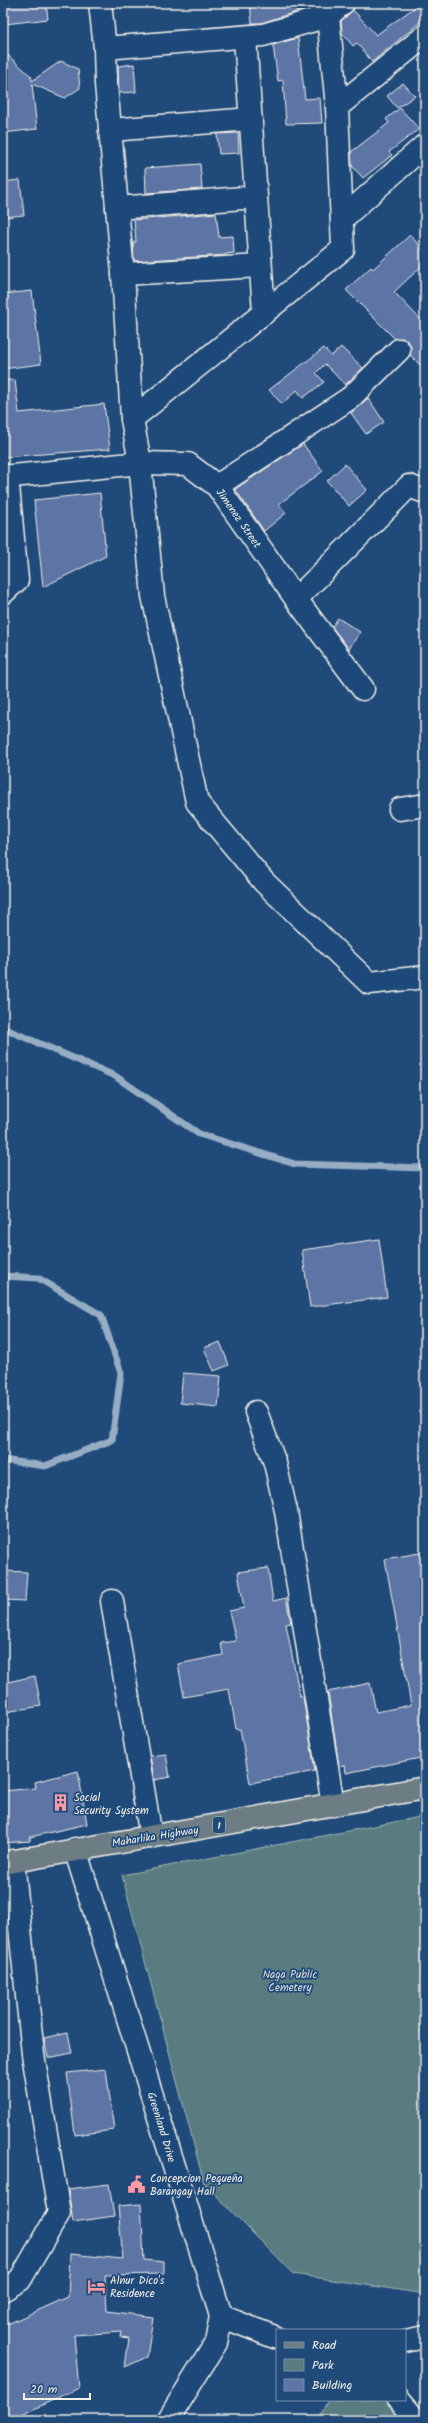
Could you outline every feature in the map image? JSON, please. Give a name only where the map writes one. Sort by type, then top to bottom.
[{"type":"main road","name":"Maharlika Highway","points":[[8,1862],[75,1848],[151,1837],[425,1788]]},
{"type":"street","points":[[100,3],[123,274],[132,419],[140,463],[153,596],[197,802],[264,882],[370,983],[425,977]]},
{"type":"street","points":[[105,48],[263,35],[335,10],[337,107],[343,249],[132,419]]},
{"type":"street","points":[[337,107],[425,36]]},
{"type":"street","points":[[245,37],[264,313]]},
{"type":"street","points":[[110,130],[251,119]]},
{"type":"street","points":[[342,219],[425,145]]},
{"type":"street","points":[[117,208],[256,197]]},
{"type":"street","points":[[123,274],[260,266]]},
{"type":"street","points":[[217,486],[350,398],[399,350]]},
{"type":"street","name":"Jimenez Street","points":[[5,476],[140,463],[188,464],[217,486],[296,599],[363,689]]},
{"type":"street","points":[[3,593],[17,580],[5,476]]},
{"type":"street","points":[[296,599],[409,486],[425,492]]},
{"type":"street","points":[[400,809],[425,805]]},
{"type":"street","points":[[256,1412],[275,1463],[286,1511],[333,1805]]},
{"type":"street","points":[[112,1601],[151,1837]]},
{"type":"street","name":"Greenland Drive","points":[[75,1848],[221,2316],[216,2343],[168,2420]]},
{"type":"street","points":[[3,2290],[20,2280],[58,2213],[33,2054],[8,1862]]},
{"type":"street","points":[[221,2316],[276,2338]]},
{"type":"street","points":[[406,2341],[425,2337]]},
{"type":"street","points":[[400,2401],[416,2420]]},
{"type":"green space","name":"Naga Public Cemetery","points":[[425,1816],[425,2294],[293,2274],[204,2183],[122,1875]]},
{"type":"green space","points":[[406,2390],[425,2411],[425,2420],[318,2420],[328,2401],[406,2401]]},
{"type":"building","points":[[3,3],[46,3],[48,19],[5,24]]},
{"type":"building","points":[[250,3],[324,3],[261,23],[252,23]]},
{"type":"building","points":[[418,5],[425,15],[425,18],[372,62],[357,43],[353,46],[342,33],[341,21],[353,10],[376,35]]},
{"type":"building","points":[[298,38],[305,99],[320,98],[322,123],[286,124],[283,80],[278,81],[273,45]]},
{"type":"building","points":[[3,51],[31,76],[32,81],[61,61],[78,69],[80,88],[65,98],[32,84],[37,129],[3,133]]},
{"type":"building","points":[[134,64],[136,92],[119,93],[118,66]]},
{"type":"building","points":[[403,83],[415,96],[397,108],[387,96]]},
{"type":"building","points":[[400,108],[419,129],[389,152],[392,155],[363,178],[352,166],[351,152],[389,123],[386,119]]},
{"type":"building","points":[[238,133],[239,153],[219,154],[217,134]]},
{"type":"building","points":[[200,164],[202,189],[146,193],[145,168]]},
{"type":"building","points":[[20,180],[24,215],[3,217],[3,182]]},
{"type":"building","points":[[216,213],[219,237],[233,236],[234,253],[226,255],[134,261],[133,242],[136,242],[134,220]]},
{"type":"building","points":[[410,235],[425,252],[425,263],[394,292],[425,324],[425,370],[410,355],[411,347],[408,341],[402,338],[395,339],[346,290],[371,267],[373,269]]},
{"type":"building","points":[[32,291],[41,364],[3,369],[3,294]]},
{"type":"building","points":[[341,347],[363,368],[345,385],[325,364],[316,373],[324,382],[303,398],[297,390],[282,404],[269,390],[324,348],[331,356]]},
{"type":"building","points":[[3,380],[15,380],[19,413],[104,404],[110,449],[3,457]]},
{"type":"building","points":[[368,398],[384,422],[366,434],[351,413]]},
{"type":"building","points":[[303,444],[323,471],[279,504],[286,513],[264,531],[235,489]]},
{"type":"building","points":[[345,464],[367,490],[349,506],[327,481]]},
{"type":"building","points":[[100,493],[106,556],[43,587],[34,500]]},
{"type":"building","points":[[338,618],[360,632],[349,649],[332,627]]},
{"type":"building","points":[[379,1239],[387,1297],[310,1307],[302,1250]]},
{"type":"building","points":[[220,1342],[229,1365],[214,1371],[204,1348]]},
{"type":"building","points":[[183,1373],[221,1376],[218,1407],[180,1403]]},
{"type":"building","points":[[425,1552],[425,1757],[346,1773],[345,1765],[339,1766],[328,1692],[370,1683],[376,1712],[411,1705],[385,1559]]},
{"type":"building","points":[[268,1568],[273,1601],[286,1598],[291,1623],[286,1624],[300,1697],[303,1697],[315,1771],[250,1783],[240,1729],[236,1729],[229,1689],[184,1697],[178,1664],[223,1655],[221,1643],[236,1641],[229,1611],[244,1608],[238,1572]]},
{"type":"building","points":[[3,1571],[27,1572],[25,1601],[3,1600]]},
{"type":"building","points":[[35,1676],[41,1706],[6,1712],[3,1683]]},
{"type":"building","points":[[166,1754],[170,1777],[154,1780],[150,1756]]},
{"type":"building","points":[[78,1771],[87,1824],[30,1837],[30,1841],[3,1843],[3,1791],[36,1788],[35,1782]]},
{"type":"building","points":[[68,2033],[72,2053],[48,2058],[44,2038]]},
{"type":"building","points":[[106,2069],[114,2130],[75,2135],[67,2073]]},
{"type":"building","points":[[109,2184],[114,2216],[73,2222],[68,2189]]},
{"type":"building","points":[[141,2204],[144,2260],[164,2262],[164,2274],[105,2275],[107,2311],[153,2317],[147,2357],[125,2367],[129,2338],[121,2337],[122,2332],[74,2335],[79,2388],[10,2420],[3,2420],[3,2326],[68,2297],[70,2254],[123,2259],[118,2206]]},
{"type":"waterway","points":[[3,1028],[115,1076],[199,1134],[295,1164],[425,1168]]},
{"type":"waterway","points":[[3,1276],[38,1278],[101,1315],[121,1373],[112,1440],[45,1466],[3,1460]]},
{"type":"place","name":"Social Security System","points":[[61,1803]]},
{"type":"place","name":"Concepcion Pequeña Barangay Hall","points":[[137,2184]]},
{"type":"place","name":"Alnur Dico's Residence","points":[[97,2286]]}]
